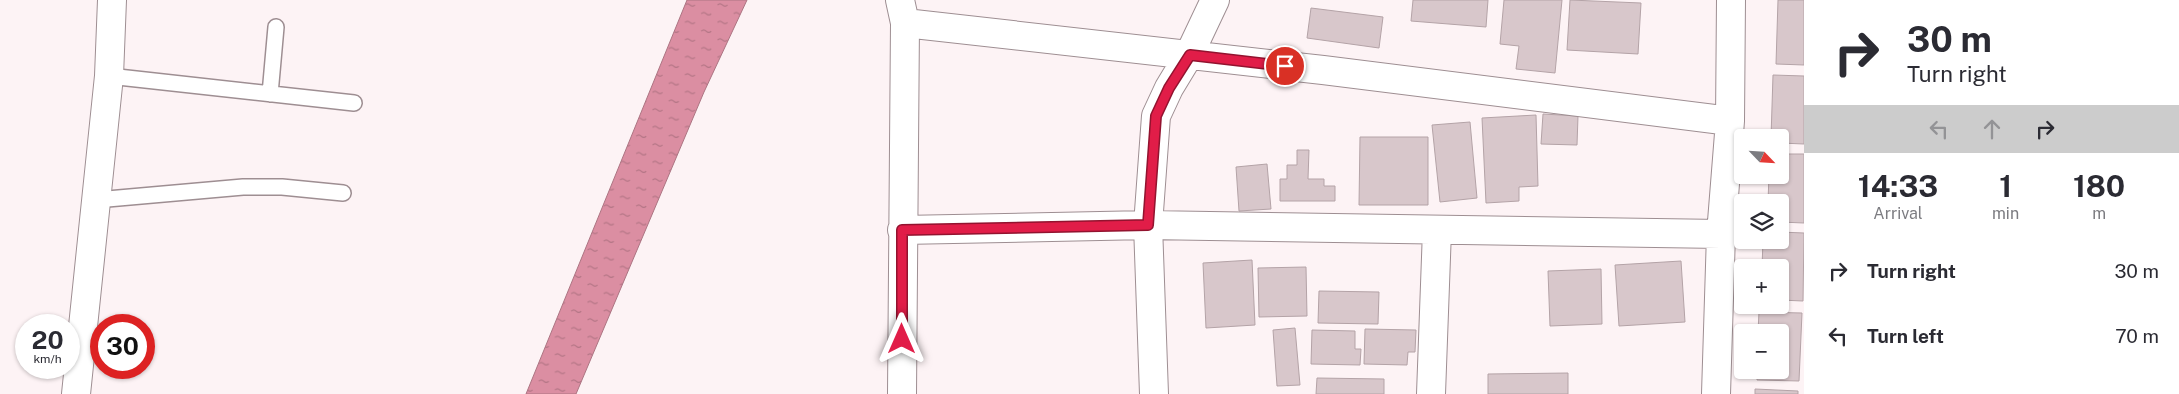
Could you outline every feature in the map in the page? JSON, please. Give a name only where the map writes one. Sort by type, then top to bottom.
[{"type":"street","points":[[76,394],[109,76],[112,0]]},
{"type":"street","points":[[1154,394],[1148,225],[1156,116],[1169,88],[1190,55],[1215,0]]},
{"type":"street","points":[[1716,394],[1722,234],[1730,121],[1731,0]]},
{"type":"street","points":[[902,394],[902,11],[1190,55],[1730,121]]},
{"type":"street","points":[[902,230],[1148,225],[1722,234]]},
{"type":"street","points":[[1431,394],[1437,230]]},
{"type":"lane","points":[[270,94],[276,27]]},
{"type":"lane","points":[[109,76],[354,103]]},
{"type":"lane","points":[[96,200],[243,187],[282,187],[343,193]]},
{"type":"water","points":[[687,0],[747,0],[704,92],[576,394],[526,394]]},
{"type":"building","points":[[1413,0],[1488,0],[1486,27],[1411,21]]},
{"type":"building","points":[[1504,0],[1562,0],[1555,73],[1516,69],[1519,46],[1500,44]]},
{"type":"building","points":[[1570,0],[1641,3],[1638,54],[1567,50]]},
{"type":"building","points":[[1778,0],[1804,0],[1804,65],[1776,64]]},
{"type":"building","points":[[1311,8],[1383,17],[1379,48],[1307,38]]},
{"type":"building","points":[[1773,75],[1804,76],[1804,144],[1789,143],[1789,129],[1771,129]]},
{"type":"building","points":[[1543,114],[1578,116],[1577,145],[1541,144]]},
{"type":"building","points":[[1536,115],[1538,186],[1519,187],[1519,201],[1486,203],[1482,118]]},
{"type":"building","points":[[1470,122],[1477,198],[1440,202],[1432,125]]},
{"type":"building","points":[[1360,137],[1428,137],[1428,205],[1359,205]]},
{"type":"building","points":[[1297,150],[1309,150],[1308,179],[1324,179],[1324,186],[1335,186],[1335,201],[1280,201],[1280,179],[1287,179],[1287,165],[1297,165]]},
{"type":"building","points":[[1789,154],[1804,154],[1804,223],[1789,222],[1789,194],[1768,194],[1769,184],[1789,184]]},
{"type":"building","points":[[1267,164],[1271,209],[1239,211],[1236,167]]},
{"type":"building","points":[[1789,232],[1804,233],[1803,301],[1789,300],[1789,259],[1762,259],[1763,249],[1789,249]]},
{"type":"building","points":[[1252,260],[1255,325],[1206,328],[1203,263]]},
{"type":"building","points":[[1681,261],[1685,322],[1619,326],[1615,265]]},
{"type":"building","points":[[1306,267],[1307,316],[1259,317],[1258,268]]},
{"type":"building","points":[[1601,269],[1602,324],[1550,326],[1548,271]]},
{"type":"building","points":[[1319,291],[1379,292],[1378,324],[1318,323]]},
{"type":"building","points":[[1802,313],[1799,381],[1757,380],[1789,379],[1789,324],[1758,324],[1759,314]]},
{"type":"building","points":[[1295,328],[1300,385],[1277,386],[1273,330]]},
{"type":"building","points":[[1365,329],[1416,330],[1415,352],[1408,352],[1407,365],[1364,364]]},
{"type":"building","points":[[1312,330],[1355,331],[1355,349],[1361,349],[1360,365],[1311,364]]},
{"type":"building","points":[[1568,373],[1568,394],[1488,394],[1488,374]]},
{"type":"building","points":[[1317,378],[1384,379],[1384,394],[1316,394]]},
{"type":"building","points":[[1755,389],[1798,391],[1798,394],[1755,394]]},
{"type":"route","points":[[902,339],[902,230],[1148,225],[1156,116],[1169,88],[1190,55],[1285,66]]}]
